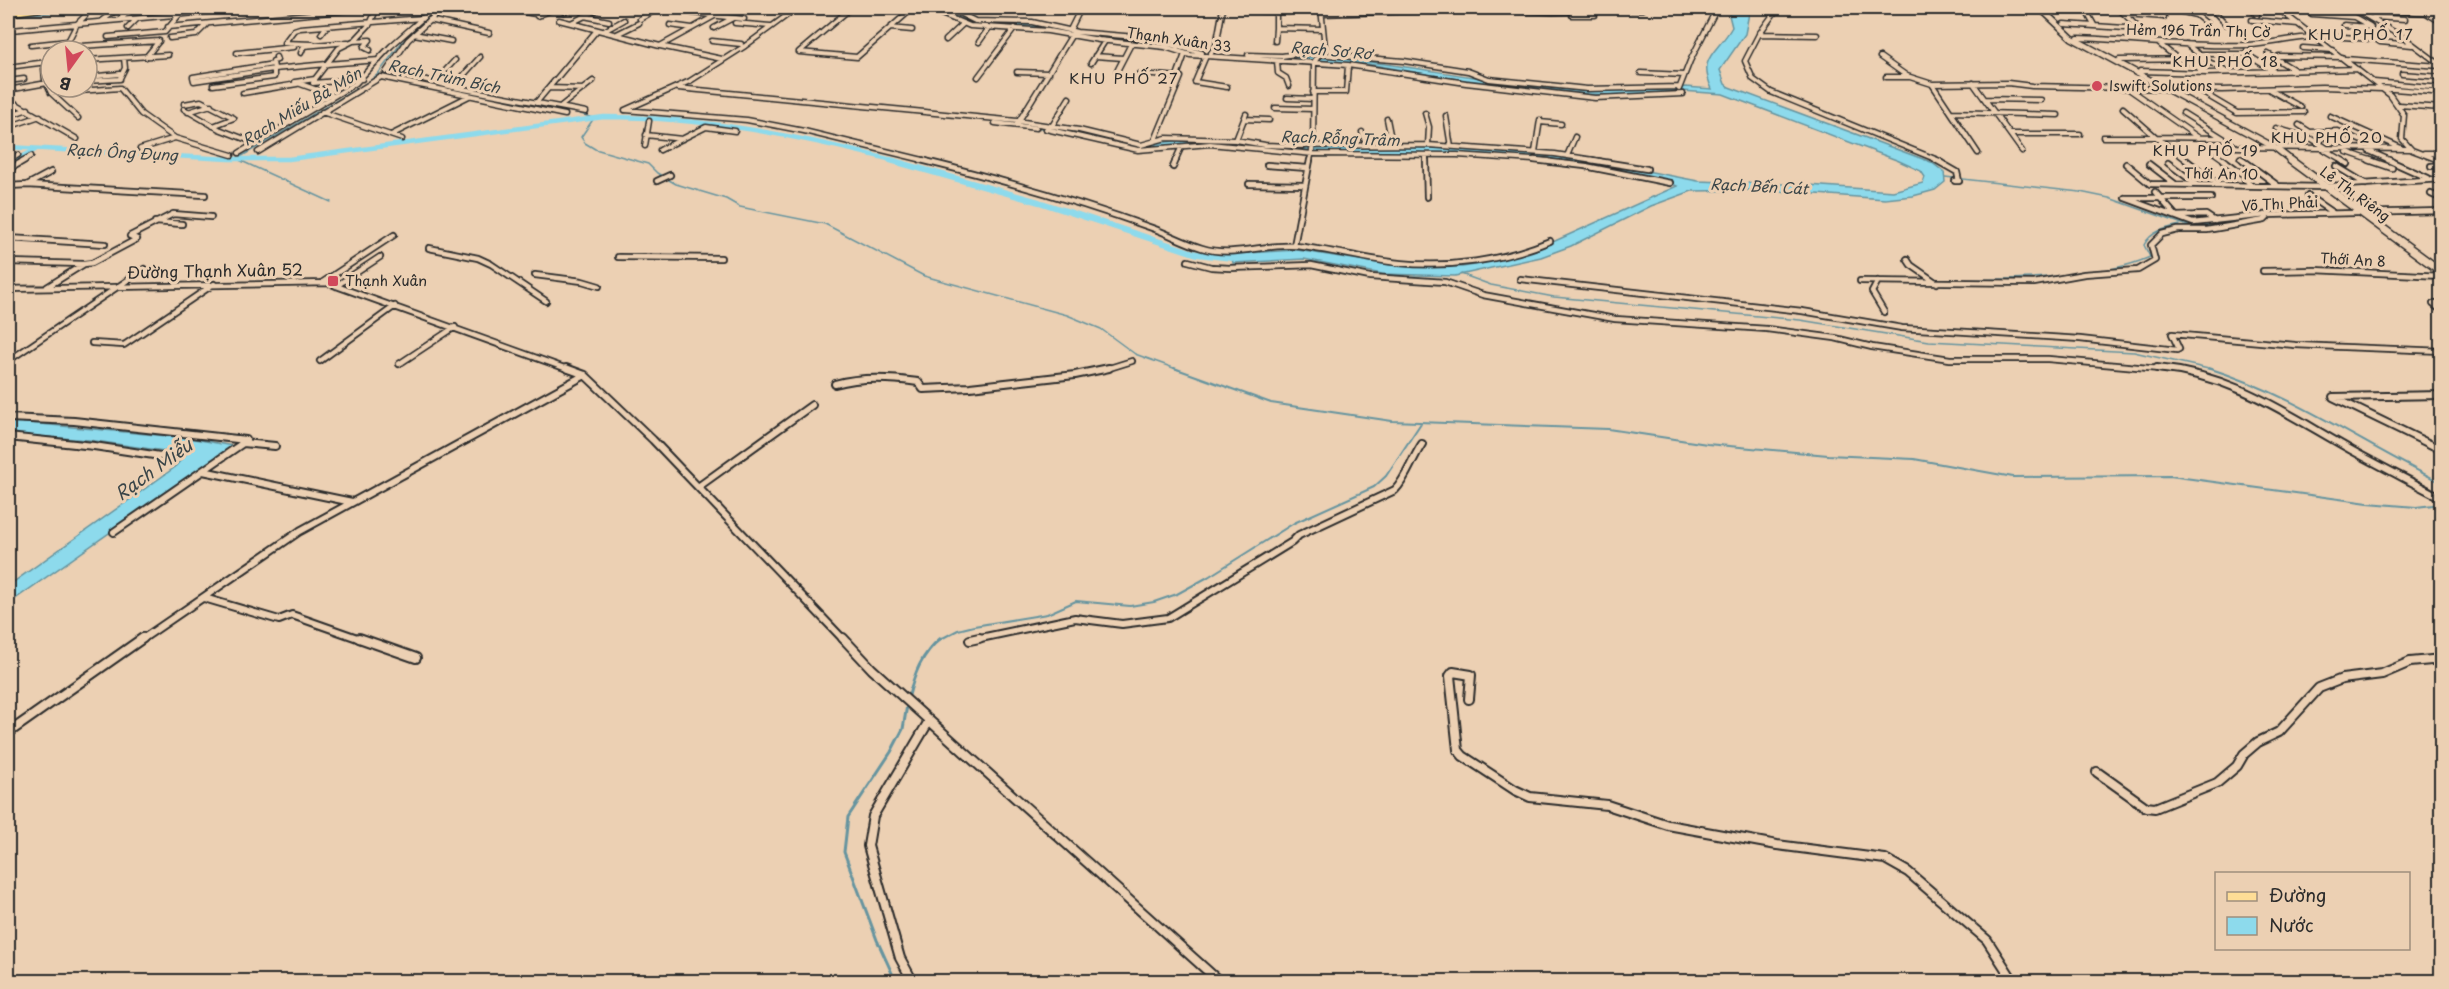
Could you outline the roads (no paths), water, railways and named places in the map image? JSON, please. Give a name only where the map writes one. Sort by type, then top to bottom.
[{"type":"main road","points":[[8,13],[41,8]]},
{"type":"street","points":[[15,8],[10,10],[28,8]]},
{"type":"street","points":[[101,21],[115,11],[124,8]]},
{"type":"street","points":[[192,13],[197,8]]},
{"type":"street","points":[[12,30],[250,8]]},
{"type":"street","points":[[168,27],[340,9],[379,8]]},
{"type":"street","points":[[362,79],[313,83],[339,48],[351,41],[370,22],[379,8]]},
{"type":"street","points":[[416,8],[415,11],[434,8]]},
{"type":"street","points":[[239,153],[362,79],[434,8]]},
{"type":"street","points":[[258,152],[385,74],[414,34],[443,8]]},
{"type":"street","points":[[507,8],[540,15]]},
{"type":"street","points":[[520,10],[524,8]]},
{"type":"street","points":[[534,18],[556,8]]},
{"type":"street","points":[[564,12],[574,8]]},
{"type":"street","points":[[571,23],[601,8]]},
{"type":"street","points":[[621,8],[635,10]]},
{"type":"street","points":[[652,8],[771,26]]},
{"type":"street","points":[[660,45],[729,8]]},
{"type":"street","points":[[762,8],[792,11]]},
{"type":"street","points":[[797,8],[678,88],[624,109],[747,121],[797,129],[965,171],[1153,228],[1208,250],[1234,252],[1294,246],[1376,260],[1459,265],[1536,247],[1550,241]]},
{"type":"street","points":[[851,8],[799,52],[857,57],[913,8]]},
{"type":"street","name":"Thạnh Xuân 33","points":[[927,8],[963,24],[989,28],[1072,33],[1105,41],[1165,47],[1185,54],[1344,64],[1595,98],[1683,94],[1679,87]]},
{"type":"street","points":[[949,8],[957,9],[975,21],[1032,22],[1072,33],[1148,38],[1211,53],[1277,56],[1296,53],[1404,61],[1468,71],[1488,79],[1580,88],[1679,87],[1717,8]]},
{"type":"street","points":[[1018,122],[1072,33],[1081,8]]},
{"type":"street","points":[[1211,53],[1216,46],[1223,8]]},
{"type":"street","points":[[1282,8],[1289,11]]},
{"type":"street","points":[[1261,11],[1322,8],[1325,48],[1315,62],[1313,149],[1307,168],[1294,246]]},
{"type":"street","points":[[1774,8],[1775,12],[1759,34],[1745,62],[1758,83],[1771,92],[1939,160],[1957,172],[1957,179]]},
{"type":"street","name":"Lê Thị Riêng","points":[[2040,8],[2072,38],[2274,147],[2327,187],[2442,266]]},
{"type":"street","name":"Lê Thị Riêng","points":[[2046,8],[2078,38],[2283,148],[2327,187]]},
{"type":"street","points":[[2118,8],[2155,42],[2178,59]]},
{"type":"street","points":[[2165,8],[2196,15],[2206,23]]},
{"type":"street","points":[[2211,8],[2226,24]]},
{"type":"street","points":[[2250,8],[2258,15]]},
{"type":"street","points":[[2277,8],[2358,69],[2399,105],[2406,123],[2402,139],[2410,149],[2442,164]]},
{"type":"street","points":[[2338,8],[2371,27],[2344,25]]},
{"type":"street","points":[[2351,8],[2425,12]]},
{"type":"street","points":[[2351,8],[2414,45],[2442,66]]},
{"type":"street","points":[[2418,8],[2442,22]]},
{"type":"street","points":[[616,35],[658,9]]},
{"type":"street","points":[[1322,14],[1382,9],[1565,12],[1643,9]]},
{"type":"street","points":[[120,20],[131,10]]},
{"type":"street","points":[[2175,11],[2185,21]]},
{"type":"street","points":[[108,37],[165,32],[179,14]]},
{"type":"street","points":[[1322,14],[1595,15]]},
{"type":"street","points":[[2125,14],[2164,17]]},
{"type":"street","points":[[2312,14],[2354,17]]},
{"type":"street","points":[[1275,41],[1276,15]]},
{"type":"street","points":[[70,39],[77,24],[85,16]]},
{"type":"street","points":[[584,16],[609,21]]},
{"type":"street","points":[[2089,16],[2094,25]]},
{"type":"street","points":[[2369,17],[2404,19]]},
{"type":"street","points":[[128,28],[137,18]]},
{"type":"street","points":[[370,50],[364,46],[369,40],[313,44],[284,43],[294,30],[422,18]]},
{"type":"street","points":[[714,28],[734,20],[744,19]]},
{"type":"street","points":[[429,20],[489,33]]},
{"type":"street","points":[[447,24],[456,20]]},
{"type":"street","points":[[604,32],[624,20]]},
{"type":"street","points":[[2252,20],[2299,24]]},
{"type":"street","points":[[560,21],[722,59]]},
{"type":"street","points":[[170,38],[195,35],[207,23]]},
{"type":"street","points":[[946,40],[963,24]]},
{"type":"street","points":[[2064,24],[2125,28],[2137,26]]},
{"type":"street","points":[[170,38],[179,26]]},
{"type":"street","points":[[321,34],[327,26]]},
{"type":"street","points":[[670,26],[692,28]]},
{"type":"street","points":[[2357,26],[2374,39]]},
{"type":"street","points":[[890,28],[912,30]]},
{"type":"street","points":[[979,42],[989,28]]},
{"type":"street","points":[[978,76],[1015,28]]},
{"type":"street","points":[[1276,28],[1323,29]]},
{"type":"street","points":[[530,108],[597,30]]},
{"type":"street","points":[[2115,31],[2126,33],[2131,40]]},
{"type":"street","points":[[414,34],[451,41]]},
{"type":"street","points":[[1759,34],[1817,35]]},
{"type":"street","name":"Hẻm 196 Trần Thị Cờ","points":[[2078,38],[2254,45],[2315,36],[2374,39],[2383,43],[2414,45]]},
{"type":"street","points":[[170,38],[168,40],[171,41],[187,40]]},
{"type":"street","points":[[99,46],[159,41],[147,55],[99,58]]},
{"type":"street","points":[[1091,63],[1105,41]]},
{"type":"street","points":[[713,43],[743,43],[734,51],[713,43]]},
{"type":"street","points":[[30,45],[39,44]]},
{"type":"street","points":[[237,53],[313,44]]},
{"type":"street","points":[[1117,71],[1131,44]]},
{"type":"street","points":[[2186,44],[2204,59],[2230,72]]},
{"type":"street","points":[[301,53],[304,46]]},
{"type":"street","points":[[2303,48],[2333,50]]},
{"type":"street","points":[[2199,54],[2246,53],[2273,70]]},
{"type":"street","points":[[1177,76],[1185,54]]},
{"type":"street","points":[[2268,54],[2294,69]]},
{"type":"street","points":[[99,57],[168,55]]},
{"type":"street","points":[[1095,56],[1123,58]]},
{"type":"street","points":[[1206,56],[1195,82],[1227,87]]},
{"type":"street","points":[[2279,56],[2344,58],[2442,66]]},
{"type":"street","points":[[213,85],[274,77],[273,67],[277,60],[276,57]]},
{"type":"street","points":[[453,87],[480,57]]},
{"type":"street","points":[[1880,57],[1911,77],[1932,84],[2269,90],[2322,87],[2432,92]]},
{"type":"street","points":[[124,58],[125,68],[120,77],[120,88],[141,114],[175,138],[232,155]]},
{"type":"street","points":[[2186,59],[2206,73]]},
{"type":"street","points":[[2120,60],[2204,59]]},
{"type":"street","points":[[30,60],[39,61]]},
{"type":"street","points":[[196,87],[194,81],[273,67],[380,60]]},
{"type":"street","points":[[435,82],[455,60]]},
{"type":"street","points":[[1277,61],[1278,73],[1286,78],[1289,86]]},
{"type":"street","points":[[8,67],[39,63]]},
{"type":"street","points":[[1313,92],[1346,92],[1348,66],[1344,64]]},
{"type":"street","points":[[2140,71],[2206,73],[2358,69]]},
{"type":"street","points":[[1017,72],[1049,73]]},
{"type":"street","points":[[1641,73],[1684,75]]},
{"type":"street","points":[[385,74],[586,112]]},
{"type":"street","points":[[385,74],[469,96],[565,115]]},
{"type":"street","points":[[1139,74],[1177,76]]},
{"type":"street","points":[[2402,74],[2442,77]]},
{"type":"street","points":[[1155,140],[1180,76],[1177,76]]},
{"type":"street","points":[[99,78],[120,77]]},
{"type":"street","points":[[1886,77],[1911,77]]},
{"type":"street","points":[[8,81],[24,80]]},
{"type":"street","points":[[298,83],[295,82],[315,80]]},
{"type":"street","points":[[561,106],[593,81]]},
{"type":"street","points":[[2374,82],[2442,88]]},
{"type":"street","points":[[243,93],[298,83],[334,96]]},
{"type":"street","points":[[1973,83],[2022,151]]},
{"type":"street","points":[[8,90],[39,84]]},
{"type":"street","points":[[1932,84],[1978,153]]},
{"type":"street","points":[[2126,87],[2200,138]]},
{"type":"street","points":[[99,90],[120,88]]},
{"type":"street","points":[[549,88],[584,88]]},
{"type":"street","points":[[678,88],[1052,126],[1135,144],[1145,144],[1155,140],[1236,140],[1313,149],[1426,155],[1503,156],[1619,171],[1670,183]]},
{"type":"street","points":[[2197,89],[2237,113],[2304,112]]},
{"type":"street","points":[[2269,90],[2301,107]]},
{"type":"street","points":[[391,135],[469,96]]},
{"type":"street","points":[[1052,126],[1069,98]]},
{"type":"street","points":[[1287,98],[1313,99]]},
{"type":"street","points":[[8,99],[77,139]]},
{"type":"street","points":[[57,99],[78,118]]},
{"type":"street","points":[[1985,99],[2041,100]]},
{"type":"street","points":[[185,108],[199,101],[234,118],[213,126]]},
{"type":"street","points":[[8,105],[15,103]]},
{"type":"street","points":[[185,108],[211,105]]},
{"type":"street","points":[[2399,105],[2442,108]]},
{"type":"street","points":[[185,108],[213,126],[255,143]]},
{"type":"street","points":[[1275,108],[1313,108]]},
{"type":"street","points":[[2124,108],[2156,137],[2219,185]]},
{"type":"street","points":[[8,116],[27,109]]},
{"type":"street","points":[[322,112],[402,139]]},
{"type":"street","points":[[1951,112],[2058,116]]},
{"type":"street","points":[[1425,113],[1429,127],[1428,145]]},
{"type":"street","points":[[2183,113],[2236,147],[2324,150],[2410,149]]},
{"type":"street","points":[[8,127],[40,116]]},
{"type":"street","points":[[1236,140],[1245,116],[1269,120]]},
{"type":"street","points":[[1446,116],[1451,147]]},
{"type":"street","points":[[2330,116],[2404,149]]},
{"type":"street","points":[[970,117],[973,120],[1073,134],[1130,150],[1156,151],[1212,144],[1252,149],[1313,149],[1392,144],[1428,145],[1536,152],[1647,169]]},
{"type":"street","points":[[1387,119],[1392,144]]},
{"type":"street","points":[[645,146],[649,121]]},
{"type":"street","points":[[660,150],[706,127],[736,130],[747,121]]},
{"type":"street","points":[[1536,152],[1540,121],[1561,124]]},
{"type":"street","points":[[2299,125],[2322,139]]},
{"type":"street","points":[[2276,128],[2312,139],[2331,150]]},
{"type":"street","points":[[2310,132],[2338,131],[2381,150]]},
{"type":"street","points":[[1362,132],[1366,145]]},
{"type":"street","points":[[2011,134],[2080,134]]},
{"type":"street","points":[[646,135],[683,139]]},
{"type":"street","points":[[1567,156],[1575,137]]},
{"type":"street","points":[[2103,137],[2223,138]]},
{"type":"street","points":[[140,149],[175,138]]},
{"type":"street","points":[[1173,167],[1181,148]]},
{"type":"street","points":[[2324,150],[2348,164]]},
{"type":"street","points":[[2344,150],[2392,168]]},
{"type":"street","points":[[2367,150],[2395,165],[2432,180]]},
{"type":"street","points":[[2420,154],[2442,153]]},
{"type":"street","points":[[2216,154],[2247,177],[2248,179],[2245,179],[2252,185]]},
{"type":"street","points":[[8,161],[18,155]]},
{"type":"street","points":[[1426,155],[1426,197]]},
{"type":"street","points":[[8,170],[31,156]]},
{"type":"street","points":[[2240,158],[2278,186]]},
{"type":"street","points":[[2168,163],[2196,184]]},
{"type":"street","name":"Thới An 10","points":[[2126,164],[2150,184],[2327,187],[2442,179]]},
{"type":"street","points":[[2149,164],[2176,184]]},
{"type":"street","points":[[2431,166],[2442,164]]},
{"type":"street","points":[[1267,165],[1307,168]]},
{"type":"street","points":[[2336,166],[2367,184]]},
{"type":"street","points":[[27,185],[51,172]]},
{"type":"street","points":[[659,180],[670,175]]},
{"type":"street","points":[[1249,184],[1305,185]]},
{"type":"street","points":[[8,186],[27,185],[205,195]]},
{"type":"street","points":[[2155,192],[2174,217]]},
{"type":"street","points":[[2431,194],[2442,199]]},
{"type":"street","points":[[2308,196],[2333,214]]},
{"type":"street","points":[[2174,217],[2125,198],[2211,198]]},
{"type":"street","name":"Võ Thị Phải","points":[[2174,217],[2206,215],[2215,221],[2264,215],[2440,212]]},
{"type":"street","name":"Lê Thị Riêng","points":[[2365,213],[2442,274]]},
{"type":"street","points":[[8,262],[92,263],[137,239],[130,236],[173,214],[211,217]]},
{"type":"street","points":[[1860,280],[2034,283],[2084,274],[2138,270],[2155,260],[2151,245],[2162,234],[2178,230],[2207,230],[2257,221],[2267,218],[2264,215]]},
{"type":"street","points":[[154,222],[183,224]]},
{"type":"street","points":[[322,283],[394,235]]},
{"type":"street","points":[[8,238],[105,244]]},
{"type":"street","points":[[429,248],[478,258],[491,264],[546,301]]},
{"type":"street","points":[[336,286],[380,257]]},
{"type":"street","points":[[618,257],[721,258]]},
{"type":"street","points":[[1907,259],[1911,265],[1938,283]]},
{"type":"street","points":[[1188,261],[1211,267],[1230,268],[1311,265],[1370,277],[1445,282],[1478,294],[1614,319],[1767,329],[1835,338],[1872,347],[1950,359],[2048,359],[2167,369],[2209,377],[2265,399],[2353,451],[2441,497]]},
{"type":"street","points":[[46,288],[84,264]]},
{"type":"street","points":[[8,361],[144,269]]},
{"type":"street","name":"Thới An 8","points":[[2263,271],[2315,270],[2442,274]]},
{"type":"street","points":[[535,276],[582,281],[599,286]]},
{"type":"street","points":[[1520,279],[1802,311],[1902,328],[2080,339],[2177,350],[2178,347],[2171,334],[2175,333],[2295,345],[2442,351]]},
{"type":"street","points":[[1878,281],[1872,292],[1884,312]]},
{"type":"street","name":"Đường Thạnh Xuân 52","points":[[8,289],[322,283],[395,306],[585,375]]},
{"type":"street","points":[[92,344],[124,345],[214,284]]},
{"type":"street","points":[[2442,304],[2433,304],[2442,311]]},
{"type":"street","points":[[320,361],[395,306]]},
{"type":"street","points":[[399,364],[455,327]]},
{"type":"street","points":[[2434,351],[2442,356]]},
{"type":"street","points":[[835,384],[850,380],[878,380],[918,382],[923,389],[966,387],[1088,374],[1109,370],[1132,361]]},
{"type":"street","points":[[8,733],[300,531],[585,375],[698,487],[872,669],[1220,981]]},
{"type":"street","points":[[2442,395],[2333,397],[2442,450]]},
{"type":"street","points":[[698,487],[812,405]]},
{"type":"street","points":[[8,418],[55,419],[246,440],[114,532]]},
{"type":"street","points":[[8,437],[94,446],[167,457]]},
{"type":"street","points":[[243,443],[275,446]]},
{"type":"street","points":[[970,640],[1075,618],[1122,624],[1168,618],[1292,542],[1299,535],[1395,490],[1402,483],[1411,460],[1422,444]]},
{"type":"street","points":[[203,471],[353,502]]},
{"type":"street","points":[[204,598],[279,620],[292,615],[416,658]]},
{"type":"street","points":[[2097,772],[2146,807],[2155,808],[2217,783],[2237,766],[2244,754],[2259,742],[2280,732],[2319,688],[2342,679],[2382,674],[2410,662],[2442,659]]},
{"type":"street","points":[[1468,699],[1472,676],[1453,672],[1450,676],[1458,750],[1522,794],[1607,805],[1668,825],[1777,845],[1885,859],[1908,872],[1988,940],[2014,981]]},
{"type":"street","points":[[913,981],[900,958],[868,846],[873,816],[929,721]]},
{"type":"water","name":"Rạch Bến Cát","points":[[1732,8],[1750,8],[1745,34],[1720,70],[1725,84],[1931,162],[1944,172],[1945,182],[1935,190],[1913,196],[1885,199],[1761,190],[1692,191],[1651,206],[1571,246],[1541,257],[1455,276],[1382,274],[1304,259],[1233,263],[1231,254],[1297,250],[1390,265],[1462,267],[1481,264],[1555,241],[1677,186],[1661,179],[1620,170],[1507,156],[1301,151],[1211,143],[1141,149],[1069,132],[993,121],[995,119],[1077,131],[1142,146],[1180,140],[1203,140],[1317,147],[1489,150],[1595,161],[1698,181],[1893,191],[1923,183],[1925,177],[1921,171],[1899,161],[1723,94],[1682,91],[1620,95],[1587,94],[1450,78],[1368,64],[1305,59],[1306,55],[1341,58],[1514,83],[1584,89],[1645,87],[1675,90],[1685,87],[1712,89],[1708,78],[1708,62],[1732,27],[1729,15]]},
{"type":"water","points":[[8,421],[189,438],[233,446],[8,604],[8,586],[174,468],[186,454],[88,440],[8,434]]},
{"type":"waterway","points":[[8,16],[118,8]]},
{"type":"waterway","name":"Rạch Trùm Bích","points":[[378,74],[402,42],[439,8]]},
{"type":"waterway","name":"Rạch Sơ Rơ","points":[[935,8],[968,22],[1030,26],[1162,45]]},
{"type":"waterway","name":"Rạch Sơ Rơ","points":[[1173,48],[1197,54]]},
{"type":"waterway","name":"Rạch Sơ Rơ","points":[[1265,58],[1308,58]]},
{"type":"waterway","name":"Rạch Miếu Bà Môn","points":[[331,202],[237,159],[378,74]]},
{"type":"waterway","points":[[378,74],[567,110],[594,118],[581,137],[585,143],[595,149],[648,164],[657,173],[676,184],[726,199],[740,207],[825,224],[924,276],[1067,315],[1101,329],[1135,354],[1179,370]]},
{"type":"waterway","name":"Rạch Ông Đụng","points":[[8,147],[229,159],[289,159],[604,117],[715,124],[788,136],[896,161]]},
{"type":"waterway","points":[[14,161],[35,150]]},
{"type":"waterway","points":[[8,165],[17,160]]},
{"type":"waterway","points":[[890,160],[1039,202],[1197,254],[1232,258]]},
{"type":"waterway","points":[[1945,177],[2080,192],[2109,198],[2191,227],[2254,220]]},
{"type":"waterway","points":[[1940,280],[2019,279],[2103,271],[2150,257],[2144,245],[2147,240],[2155,233],[2180,225]]},
{"type":"waterway","points":[[1461,274],[1491,285],[1554,297],[1800,320],[1929,341],[2134,352],[2213,370]]},
{"type":"waterway","points":[[1174,368],[1271,403],[1392,421],[1608,429],[1707,444],[1828,455],[1914,459],[2013,477],[2170,476],[2368,503],[2416,507],[2442,504]]},
{"type":"waterway","points":[[2208,368],[2240,379],[2299,406],[2442,483]]},
{"type":"waterway","points":[[939,640],[958,630],[974,626],[1047,614],[1076,601],[1130,606],[1154,602],[1177,594],[1294,523],[1374,487],[1386,476],[1421,423]]},
{"type":"waterway","points":[[908,699],[919,666],[928,651],[941,638]]},
{"type":"waterway","points":[[896,982],[877,940],[844,852],[848,817],[891,752],[903,729],[907,705]]},
{"type":"place","name":"Iswift Solutions","points":[[2097,86]]},
{"type":"place","name":"Thạnh Xuân","points":[[333,281]]},
{"type":"district","name":"KHU PHỐ 17","points":[[2361,35]]},
{"type":"district","name":"KHU PHỐ 18","points":[[2226,62]]},
{"type":"district","name":"KHU PHỐ 27","points":[[1124,79]]},
{"type":"district","name":"KHU PHỐ 20","points":[[2327,138]]},
{"type":"district","name":"KHU PHỐ 19","points":[[2206,151]]},
{"type":"water label","name":"Rạch Rỗng Trâm","points":[[1340,139]]},
{"type":"water label","name":"Rạch Miễu","points":[[154,470]]}]
